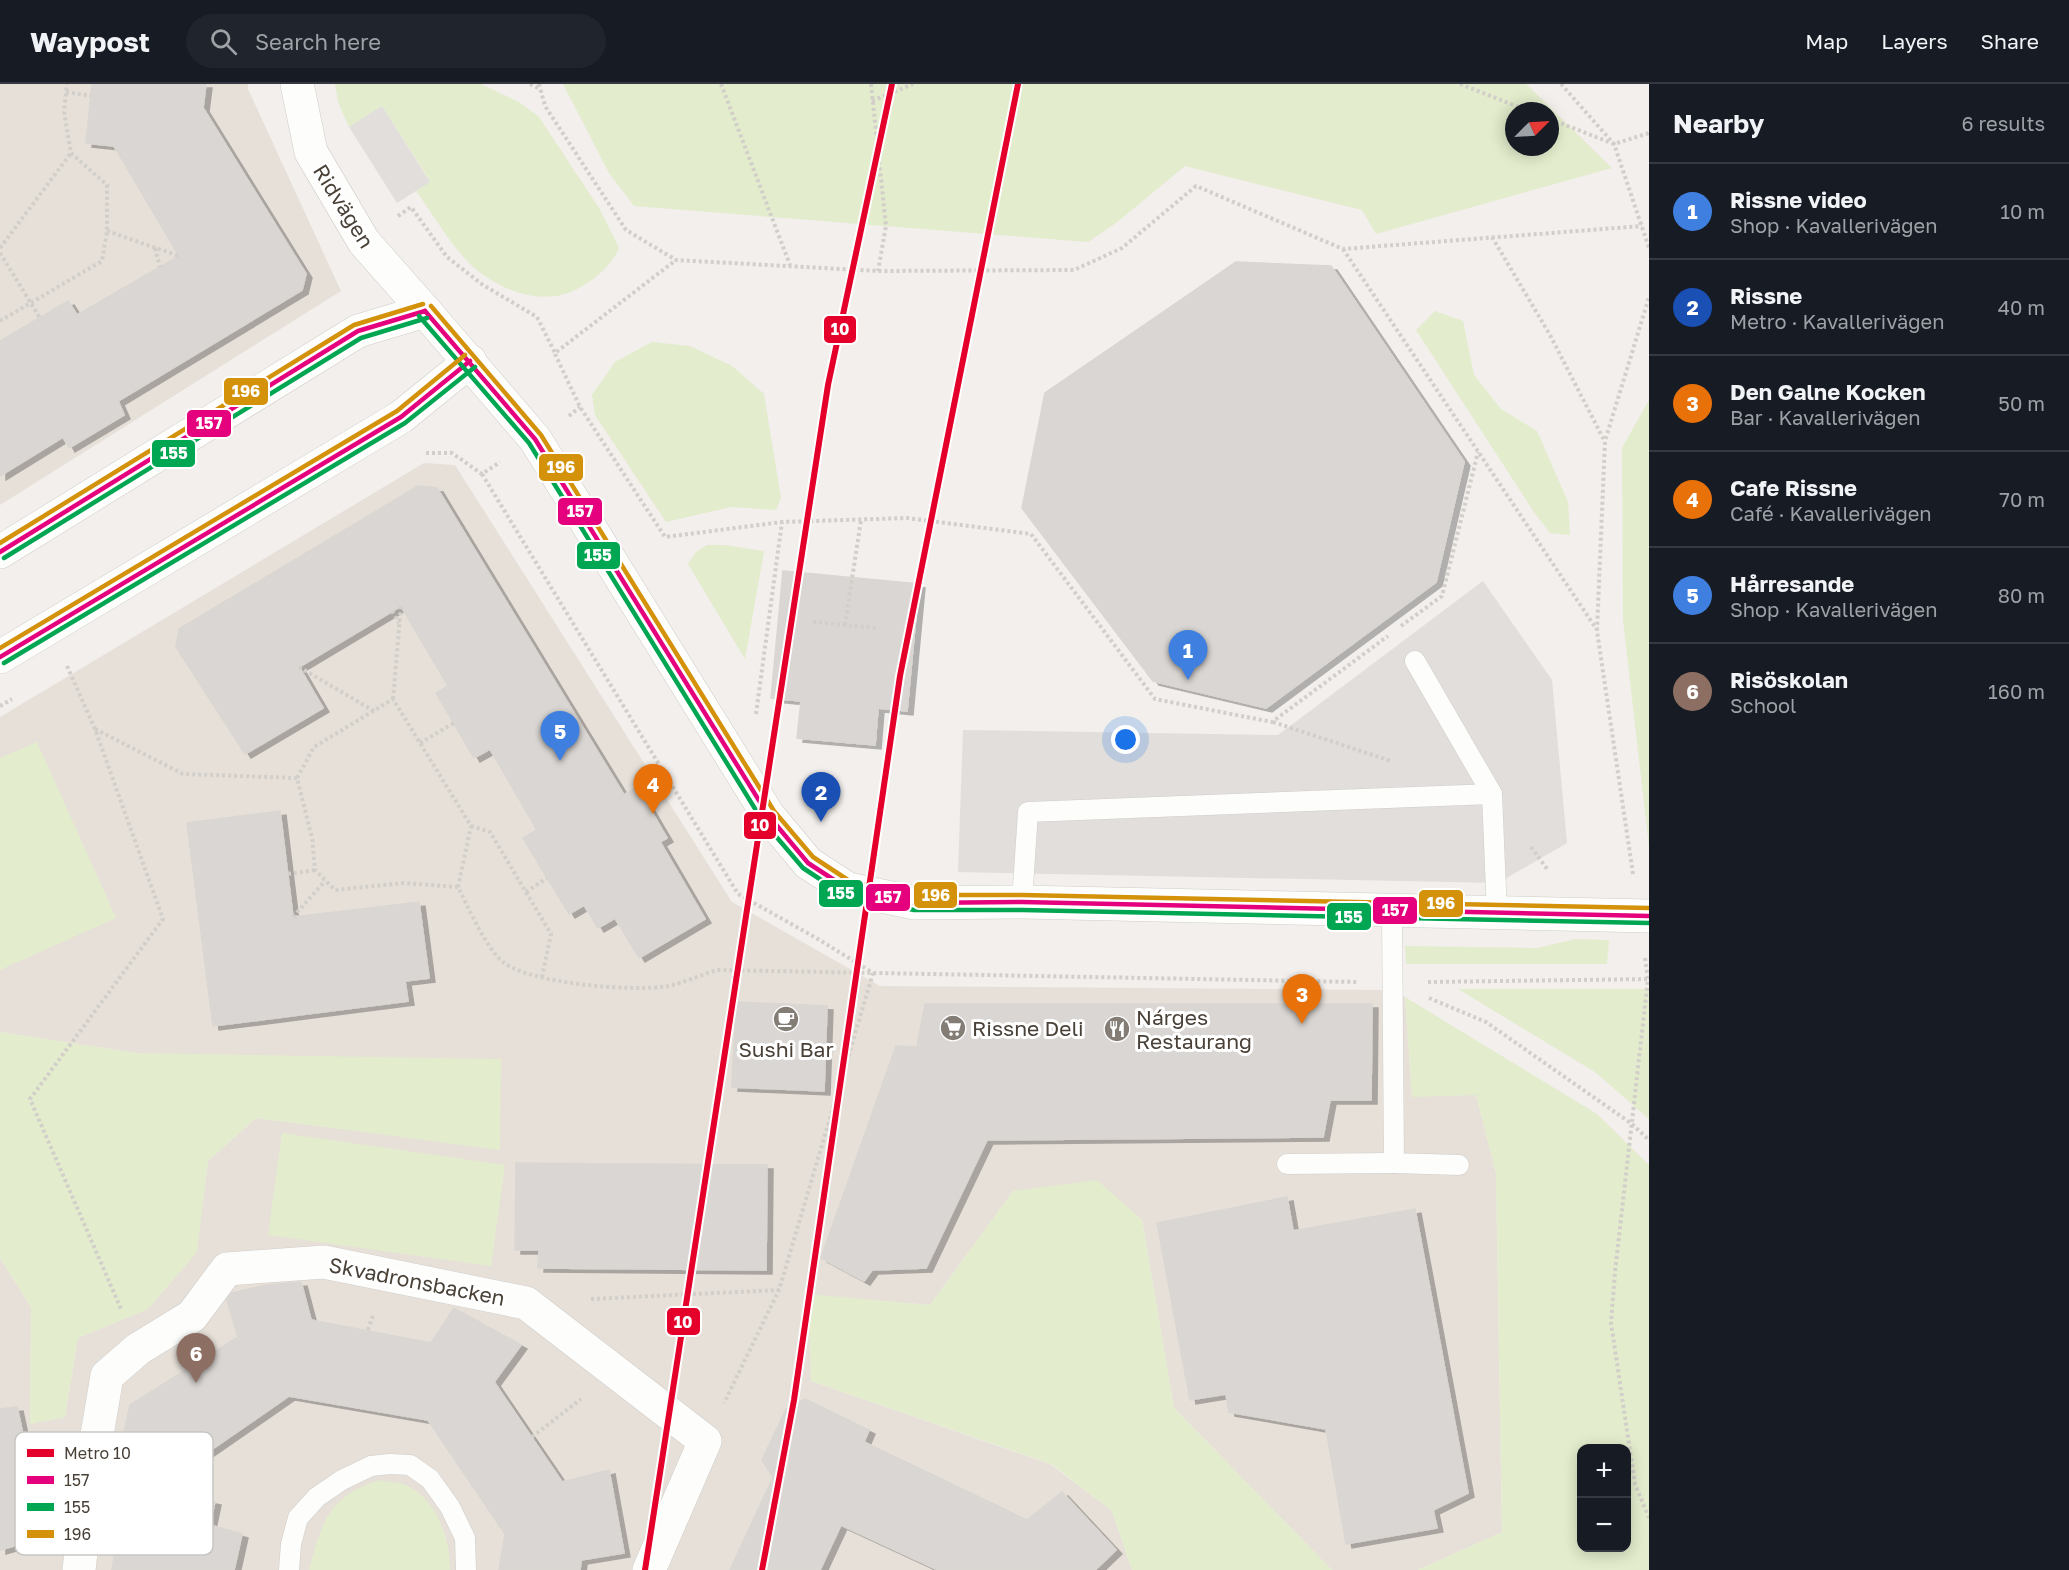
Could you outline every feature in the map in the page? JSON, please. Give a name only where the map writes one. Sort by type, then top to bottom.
[{"type":"street","name":"Ridvägen","points":[[297,84],[310,152],[364,242],[470,361],[535,439],[768,815],[808,863],[849,889],[915,903],[1022,902],[1644,917]]},
{"type":"street","points":[[0,552],[358,331],[425,311]]},
{"type":"street","points":[[0,657],[401,417],[470,361]]},
{"type":"street","name":"Skvadronsbacken","points":[[98,1432],[107,1376],[138,1349],[192,1316],[227,1269],[324,1262],[526,1303],[705,1441]]},
{"type":"street","points":[[649,1570],[705,1441]]},
{"type":"street","name":"Skvadronsbacken","points":[[79,1570],[81,1555]]},
{"type":"lane","points":[[1415,661],[1492,794],[1497,914]]},
{"type":"lane","points":[[1022,902],[1028,812],[1492,794]]},
{"type":"lane","points":[[1392,912],[1394,1163]]},
{"type":"lane","points":[[1287,1164],[1460,1165]]},
{"type":"lane","points":[[290,1570],[291,1545],[298,1518],[317,1497],[342,1480],[371,1466],[390,1464],[410,1465],[430,1479],[450,1507],[465,1538],[466,1570]]},
{"type":"path","points":[[0,321],[102,261],[107,231],[107,185],[71,153],[64,112],[67,84]]},
{"type":"path","points":[[530,84],[540,86],[545,106],[626,230],[676,260],[878,271],[1074,270],[1122,248],[1196,186],[1342,249],[1642,226]]},
{"type":"path","points":[[721,84],[790,266]]},
{"type":"path","points":[[871,84],[886,226],[878,271]]},
{"type":"path","points":[[872,101],[913,84]]},
{"type":"path","points":[[1460,84],[1506,102]]},
{"type":"path","points":[[1562,84],[1614,144],[1649,248]]},
{"type":"path","points":[[66,92],[91,96]]},
{"type":"path","points":[[1559,123],[1614,144],[1649,133]]},
{"type":"path","points":[[0,248],[71,153]]},
{"type":"path","points":[[107,231],[179,256]]},
{"type":"path","points":[[1492,237],[1550,335],[1605,441]]},
{"type":"path","points":[[154,247],[160,267]]},
{"type":"path","points":[[1342,249],[1597,631]]},
{"type":"path","points":[[0,253],[40,318]]},
{"type":"path","points":[[1649,297],[1605,441],[1597,631],[1644,917],[1649,979],[1611,1323],[1635,1484],[1649,1518]]},
{"type":"path","points":[[555,353],[580,407],[665,537],[782,522],[907,518],[1031,534],[1155,699],[1272,722],[1442,596],[1478,452]]},
{"type":"path","points":[[482,474],[580,407]]},
{"type":"path","points":[[421,453],[452,453],[482,474],[738,894],[818,939],[873,974]]},
{"type":"path","points":[[845,625],[861,520]]},
{"type":"path","points":[[746,780],[782,522]]},
{"type":"path","points":[[401,606],[393,699],[471,826],[490,832],[551,934],[542,977]]},
{"type":"path","points":[[392,611],[400,624]]},
{"type":"path","points":[[813,622],[877,628]]},
{"type":"path","points":[[57,672],[77,660]]},
{"type":"path","points":[[67,666],[95,729],[163,919],[30,1099],[138,1349]]},
{"type":"path","points":[[299,667],[374,711]]},
{"type":"path","points":[[306,679],[313,675]]},
{"type":"path","points":[[0,706],[19,695]]},
{"type":"path","points":[[393,699],[314,747],[297,778],[312,838],[315,870],[335,890],[404,883],[458,887]]},
{"type":"path","points":[[420,743],[453,723]]},
{"type":"path","points":[[95,729],[183,774],[297,778]]},
{"type":"path","points":[[471,826],[458,887],[482,932],[503,962],[542,977],[609,988],[668,986],[717,970],[1392,982],[1649,979]]},
{"type":"path","points":[[288,873],[315,870]]},
{"type":"path","points":[[526,892],[547,878]]},
{"type":"path","points":[[293,917],[325,881]]},
{"type":"path","points":[[705,1441],[779,1290],[873,974]]},
{"type":"path","points":[[1392,982],[1486,1022],[1632,1124],[1649,1140]]},
{"type":"path","points":[[526,1303],[779,1290]]},
{"type":"path","points":[[532,1437],[615,1373]]},
{"type":"shaded area","points":[[0,84],[248,84],[248,89],[341,291],[0,505]]},
{"type":"shaded area","points":[[382,106],[430,182],[397,203],[349,127]]},
{"type":"shaded area","points":[[424,463],[455,465],[732,902],[880,986],[1383,990],[1405,997],[1412,1096],[1476,1095],[1496,1173],[1502,1532],[1418,1570],[1332,1570],[1174,1408],[1142,1220],[1013,1191],[930,1305],[809,1295],[811,1381],[1050,1464],[1112,1511],[1132,1570],[0,1570],[0,1258],[31,1307],[30,1424],[65,1417],[78,1338],[148,1309],[196,1253],[208,1161],[256,1118],[500,1149],[136,1053],[0,1032],[0,717]]},
{"type":"shaded area","points":[[1483,581],[1552,680],[1567,843],[1498,883],[958,872],[963,730],[1278,735]]},
{"type":"green space","points":[[335,84],[481,84],[519,102],[539,117],[599,208],[619,248],[616,255],[607,267],[590,281],[577,289],[549,297],[520,293],[491,280],[479,272],[461,254],[416,191],[430,181],[382,106],[349,127],[338,102]]},
{"type":"green space","points":[[563,84],[1526,84],[1544,102],[1505,102],[1505,156],[1559,156],[1559,116],[1612,168],[1376,234],[1362,210],[1185,166],[1116,223],[1088,242],[634,206],[609,173]]},
{"type":"green space","points":[[1435,311],[1463,321],[1474,375],[1501,409],[1537,431],[1568,502],[1570,535],[1550,533],[1534,512],[1416,330]]},
{"type":"green space","points":[[652,342],[690,346],[732,366],[764,394],[781,498],[776,510],[731,507],[666,522],[595,415],[592,395],[615,362]]},
{"type":"green space","points":[[1649,400],[1649,847],[1623,620],[1622,448]]},
{"type":"green space","points":[[707,545],[764,551],[745,659],[688,564],[696,552]]},
{"type":"green space","points":[[37,742],[116,918],[0,970],[0,758]]},
{"type":"green space","points":[[1575,939],[1609,940],[1607,964],[1406,964],[1405,946],[1538,948]]},
{"type":"green space","points":[[1458,989],[1649,989],[1649,1119],[1595,1072]]},
{"type":"green space","points":[[1405,997],[1597,1114],[1649,1165],[1649,1570],[1418,1570],[1502,1532],[1496,1173],[1476,1095],[1412,1097]]},
{"type":"green space","points":[[0,1032],[136,1053],[501,1059],[500,1150],[256,1118],[208,1161],[197,1252],[148,1309],[78,1338],[65,1417],[30,1424],[31,1307],[0,1258]]},
{"type":"green space","points":[[282,1133],[505,1165],[491,1266],[268,1235]]},
{"type":"green space","points":[[1097,1180],[1142,1220],[1174,1408],[1332,1570],[1132,1570],[1112,1511],[1051,1464],[811,1381],[808,1294],[930,1305],[1013,1191]]},
{"type":"green space","points":[[380,1480],[408,1486],[418,1493],[434,1511],[445,1534],[450,1570],[309,1570],[318,1538],[330,1513],[349,1494]]},
{"type":"building","points":[[92,84],[206,84],[203,108],[306,274],[302,290],[118,401],[124,415],[69,448],[63,437],[0,476],[0,341],[68,301],[77,315],[179,256],[114,146],[86,143]]},
{"type":"building","points":[[1236,262],[1331,266],[1464,462],[1436,582],[1266,708],[1153,681],[1022,508],[1045,393]]},
{"type":"building","points":[[418,486],[437,488],[624,795],[637,787],[667,838],[660,842],[705,919],[639,958],[615,918],[598,928],[584,905],[569,914],[523,838],[537,830],[490,749],[474,758],[436,693],[448,686],[401,606],[299,667],[323,708],[245,754],[176,647],[179,629]]},
{"type":"building","points":[[783,571],[919,584],[907,711],[878,708],[875,745],[797,738],[801,701],[771,698]]},
{"type":"building","points":[[280,811],[293,917],[419,902],[429,978],[405,981],[408,1001],[213,1026],[187,823]]},
{"type":"building","points":[[736,1002],[827,1006],[824,1091],[732,1087]]},
{"type":"building","points":[[925,1004],[1372,1004],[1371,1100],[1330,1100],[1323,1137],[987,1140],[926,1268],[872,1270],[864,1281],[821,1258],[896,1046],[917,1047]]},
{"type":"building","points":[[516,1163],[767,1165],[766,1270],[538,1268],[539,1250],[515,1250]]},
{"type":"building","points":[[1287,1197],[1293,1231],[1415,1209],[1468,1493],[1433,1510],[1437,1528],[1346,1544],[1326,1429],[1229,1412],[1226,1394],[1190,1400],[1157,1223]]},
{"type":"building","points":[[301,1282],[311,1320],[431,1343],[454,1308],[521,1345],[494,1382],[562,1482],[609,1470],[624,1553],[581,1560],[580,1570],[499,1570],[505,1534],[428,1420],[289,1396],[213,1449],[213,1432],[124,1432],[130,1405],[238,1337],[227,1300],[232,1293],[267,1285]]},
{"type":"building","points":[[805,1399],[869,1430],[864,1442],[1027,1520],[1062,1492],[1116,1550],[1095,1570],[938,1570],[841,1525],[820,1570],[730,1570],[773,1477],[762,1460],[786,1409]]},
{"type":"building","points":[[17,1407],[22,1432],[15,1432],[15,1546],[0,1550],[0,1409]]},
{"type":"building","points":[[213,1526],[242,1534],[234,1570],[112,1570],[114,1555],[213,1555]]},
{"type":"metro line","name":"10","points":[[645,1570],[828,385],[892,84]]},
{"type":"metro line","name":"10","points":[[762,1570],[794,1400],[900,676],[1018,84]]},
{"type":"transit line","name":"196","points":[[0,543],[354,325],[423,304]]},
{"type":"transit line","name":"196","points":[[431,306],[541,435],[774,811],[813,857],[851,882],[916,895],[1022,895],[1649,908]]},
{"type":"transit line","name":"157","points":[[425,311],[535,439],[768,815],[808,863],[848,889],[915,903],[1022,902],[1649,916]]},
{"type":"transit line","name":"157","points":[[0,552],[358,331],[425,311]]},
{"type":"transit line","name":"155","points":[[419,316],[529,443],[762,820],[803,868],[844,895],[914,910],[1022,910],[1649,923]]},
{"type":"transit line","name":"155","points":[[4,558],[361,338],[427,318]]},
{"type":"transit line","name":"196","points":[[0,648],[397,411],[465,355]]},
{"type":"transit line","name":"157","points":[[0,657],[401,417],[470,361]]},
{"type":"transit line","name":"155","points":[[4,663],[405,423],[475,367]]},
{"type":"place","name":"Rissne video","points":[[1188,680]]},
{"type":"place","name":"Hårresande","points":[[560,761]]},
{"type":"place","name":"Cafe Rissne","points":[[653,814]]},
{"type":"place","name":"Rissne","points":[[821,822]]},
{"type":"place","name":"Sushi Bar","points":[[786,1019]]},
{"type":"place","name":"Den Galne Kocken","points":[[1302,1024]]},
{"type":"place","name":"Rissne Deli","points":[[953,1028]]},
{"type":"place","name":"Nárges Restaurang","points":[[1117,1029]]},
{"type":"place","name":"Risöskolan","points":[[196,1383]]}]
